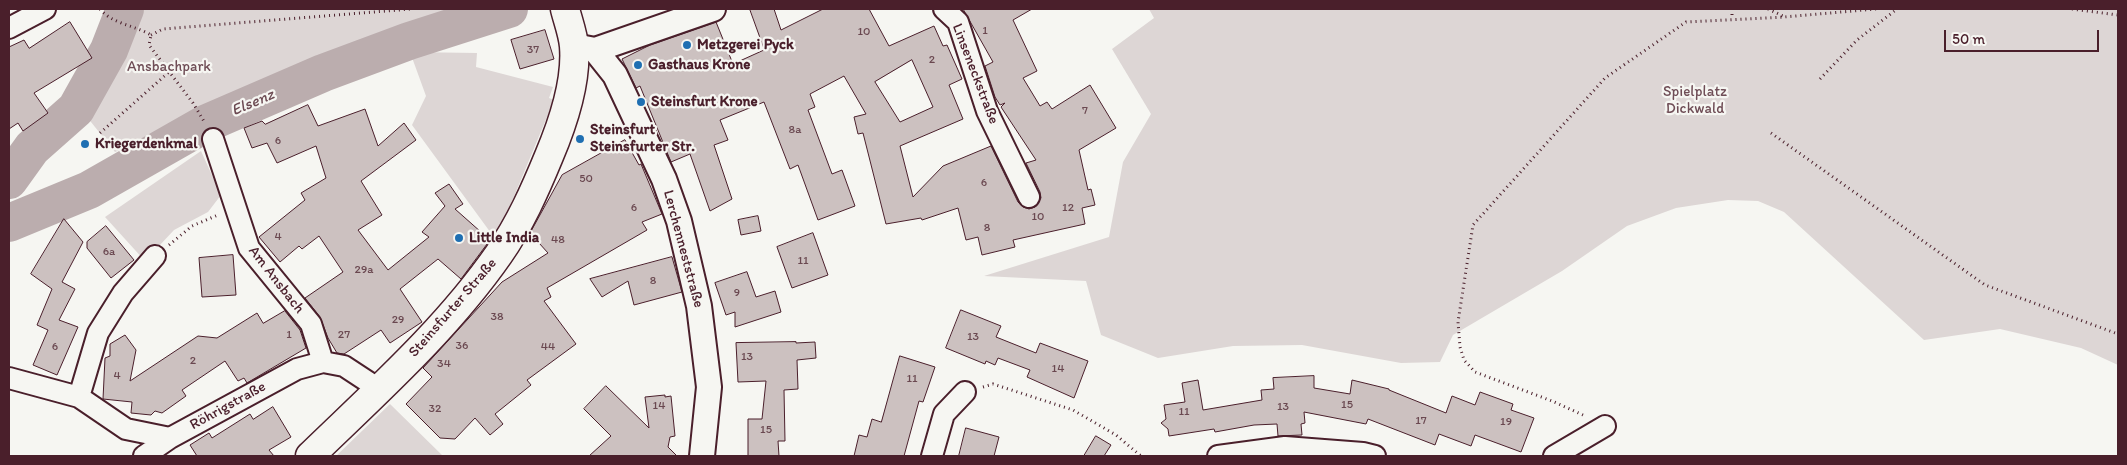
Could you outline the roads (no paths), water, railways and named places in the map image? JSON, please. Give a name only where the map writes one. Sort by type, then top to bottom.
[{"type":"main road","name":"Steinsfurter Straße","points":[[310,456],[417,352],[467,296],[500,253],[516,227],[533,194],[560,129],[584,48],[565,9]]},
{"type":"street","points":[[584,48],[713,9]]},
{"type":"street","name":"Linseneckstraße","points":[[944,9],[958,22],[987,111],[1029,197]]},
{"type":"street","points":[[9,28],[39,10]]},
{"type":"street","name":"Lerchenneststraße","points":[[584,48],[615,75],[664,179],[679,221],[699,306],[709,387],[702,456]]},
{"type":"street","name":"Am Ansbach","points":[[213,139],[249,248],[311,324],[323,362]]},
{"type":"street","points":[[79,397],[98,333],[123,293],[155,256]]},
{"type":"street","name":"Röhrigstraße","points":[[144,456],[170,438],[296,369],[323,362],[344,366],[378,389]]},
{"type":"street","points":[[9,378],[79,397],[126,428],[170,438]]},
{"type":"street","points":[[932,456],[944,414],[965,392]]},
{"type":"street","points":[[1554,456],[1605,426]]},
{"type":"street","points":[[1218,456],[1286,448],[1363,453],[1375,456]]},
{"type":"waterway","name":"Elsenz","points":[[9,180],[32,148],[76,109],[109,50],[125,9]]},
{"type":"waterway","name":"Elsenz","points":[[9,223],[89,190],[205,124],[323,73],[409,41],[509,9]]},
{"type":"place","name":"Metzgerei Pyck","points":[[687,45]]},
{"type":"place","name":"Gasthaus Krone","points":[[638,65]]},
{"type":"place","name":"Steinsfurt Krone","points":[[641,102]]},
{"type":"place","name":"Steinsfurt Steinsfurter Str.","points":[[580,139]]},
{"type":"place","name":"Kriegerdenkmal","points":[[85,144]]},
{"type":"place","name":"Little India","points":[[459,238]]},
{"type":"park label","name":"Ansbachpark","points":[[169,67]]},
{"type":"park label","name":"Spielplatz Dickwald","points":[[1695,100]]}]
